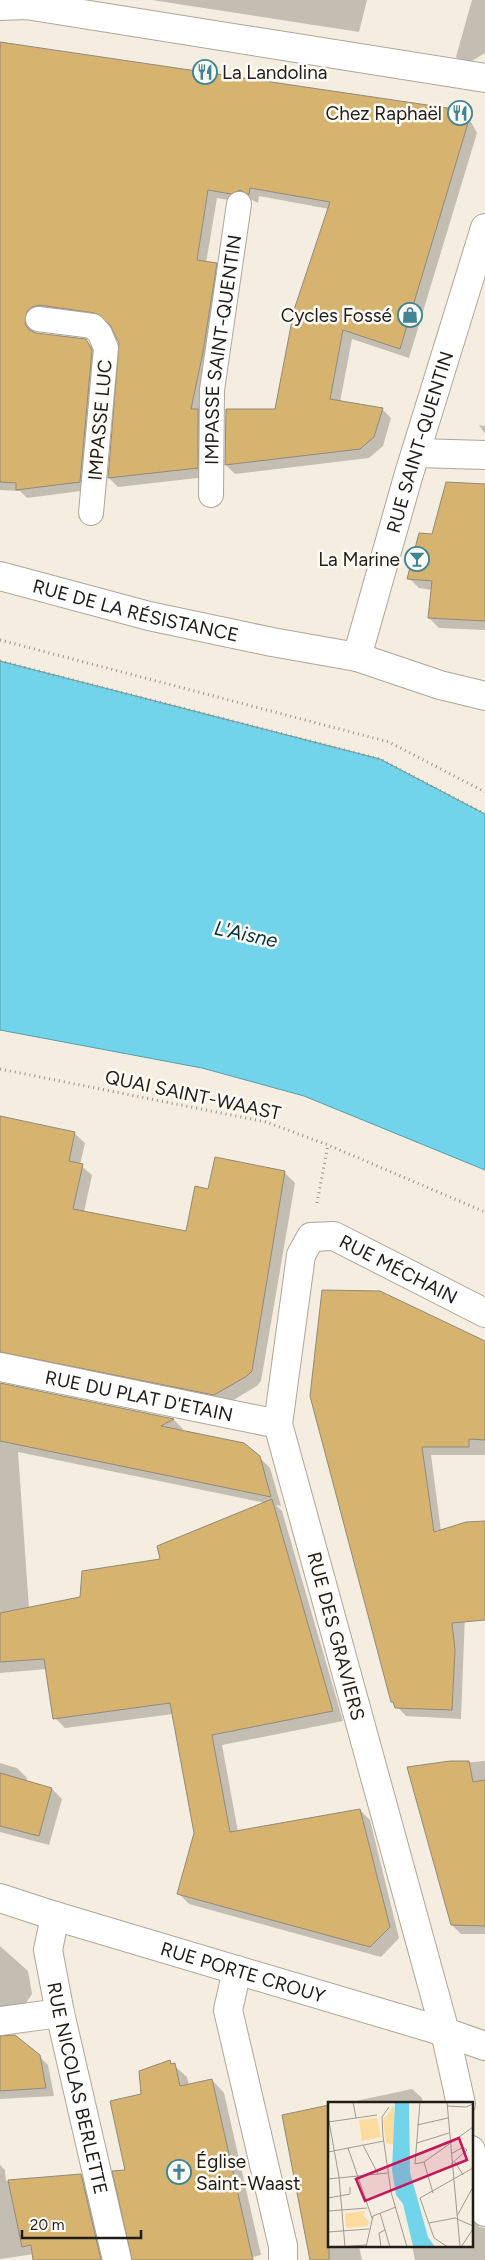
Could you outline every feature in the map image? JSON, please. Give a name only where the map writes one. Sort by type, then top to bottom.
[{"type":"street","points":[[0,6],[26,5],[485,78]]},
{"type":"street","name":"RUE SAINT-QUENTIN","points":[[357,656],[485,228]]},
{"type":"street","points":[[413,465],[485,455]]},
{"type":"street","name":"RUE DE LA RÉSISTANCE","points":[[0,576],[149,616],[272,642],[357,656],[440,685],[485,696]]},
{"type":"street","name":"RUE MÉCHAIN","points":[[311,1237],[334,1236],[485,1313]]},
{"type":"street","name":"RUE DES GRAVIERS","points":[[311,1237],[301,1255],[278,1424],[445,2032],[461,2102]]},
{"type":"street","name":"RUE DU PLAT D'ETAIN","points":[[0,1366],[278,1424]]},
{"type":"street","name":"RUE PORTE CROUY","points":[[0,1898],[445,2032],[485,2046]]},
{"type":"street","name":"RUE NICOLAS BERLETTE","points":[[55,1916],[48,1950],[60,2013],[117,2260]]},
{"type":"street","points":[[237,1970],[228,2010],[283,2246],[283,2260]]},
{"type":"street","points":[[0,2021],[60,2013]]},
{"type":"street","points":[[472,2154],[485,2212]]},
{"type":"lane","name":"IMPASSE SAINT-QUENTIN","points":[[211,495],[212,390],[239,204]]},
{"type":"lane","name":"IMPASSE LUC","points":[[38,319],[93,326],[100,334],[106,348],[91,513]]},
{"type":"path","points":[[0,640],[389,742],[485,792]]},
{"type":"path","points":[[0,660],[380,760],[485,814]]},
{"type":"path","name":"QUAI SAINT-WAAST","points":[[0,1069],[266,1122],[328,1144],[485,1212]]},
{"type":"path","points":[[311,1237],[328,1144]]},
{"type":"water","name":"L'Aisne","points":[[0,661],[380,759],[485,814],[485,1170],[304,1096],[202,1068],[0,1030]]},
{"type":"building","points":[[0,42],[461,110],[468,123],[400,349],[343,330],[330,399],[383,408],[374,437],[360,449],[225,465],[226,409],[275,409],[294,310],[330,202],[250,188],[249,195],[240,190],[231,194],[208,190],[197,260],[217,263],[203,352],[191,409],[198,409],[198,468],[108,478],[119,343],[110,325],[95,313],[39,305],[27,311],[25,324],[29,330],[36,333],[86,339],[92,350],[80,482],[16,490],[16,483],[0,482]]},
{"type":"building","points":[[446,482],[485,484],[485,621],[428,618],[432,581],[407,579],[419,533],[432,534]]},
{"type":"building","points":[[0,1116],[75,1132],[69,1161],[83,1164],[73,1209],[186,1231],[195,1186],[208,1189],[215,1157],[285,1171],[252,1371],[247,1376],[214,1395],[0,1352]]},
{"type":"building","points":[[322,1290],[380,1291],[485,1341],[485,1440],[469,1439],[469,1447],[422,1447],[434,1532],[466,1522],[485,1521],[485,1620],[452,1623],[455,1650],[452,1710],[395,1708],[393,1702],[391,1702],[310,1396]]},
{"type":"building","points":[[0,1383],[174,1419],[161,1426],[244,1443],[260,1456],[271,1497],[0,1441]]},
{"type":"building","points":[[272,1499],[333,1711],[212,1735],[230,1832],[360,1809],[390,1927],[370,1947],[177,1894],[194,1833],[170,1703],[53,1719],[44,1659],[0,1662],[0,1613],[80,1597],[82,1571],[160,1559],[157,1546]]},
{"type":"building","points":[[450,1761],[469,1761],[473,1782],[485,1780],[485,1926],[451,1925],[407,1767]]},
{"type":"building","points":[[0,1773],[52,1788],[39,1836],[0,1826]]},
{"type":"building","points":[[15,2035],[40,2055],[46,2088],[0,2091],[0,2036]]},
{"type":"building","name":"Église Saint-Waast","points":[[170,2060],[171,2064],[175,2063],[180,2086],[212,2079],[253,2260],[132,2260],[112,2171],[125,2170],[110,2101],[141,2094],[139,2071]]},
{"type":"building","points":[[328,2105],[329,2260],[310,2260],[282,2115]]},
{"type":"building","points":[[81,2174],[101,2260],[33,2260],[31,2245],[22,2247],[8,2180]]},
{"type":"place","name":"La Landolina","points":[[205,72]]},
{"type":"place","name":"Chez Raphaël","points":[[460,113]]},
{"type":"place","name":"Cycles Fossé","points":[[410,315]]},
{"type":"place","name":"La Marine","points":[[417,559]]},
{"type":"place","name":"Église Saint-Waast","points":[[179,2172]]}]
